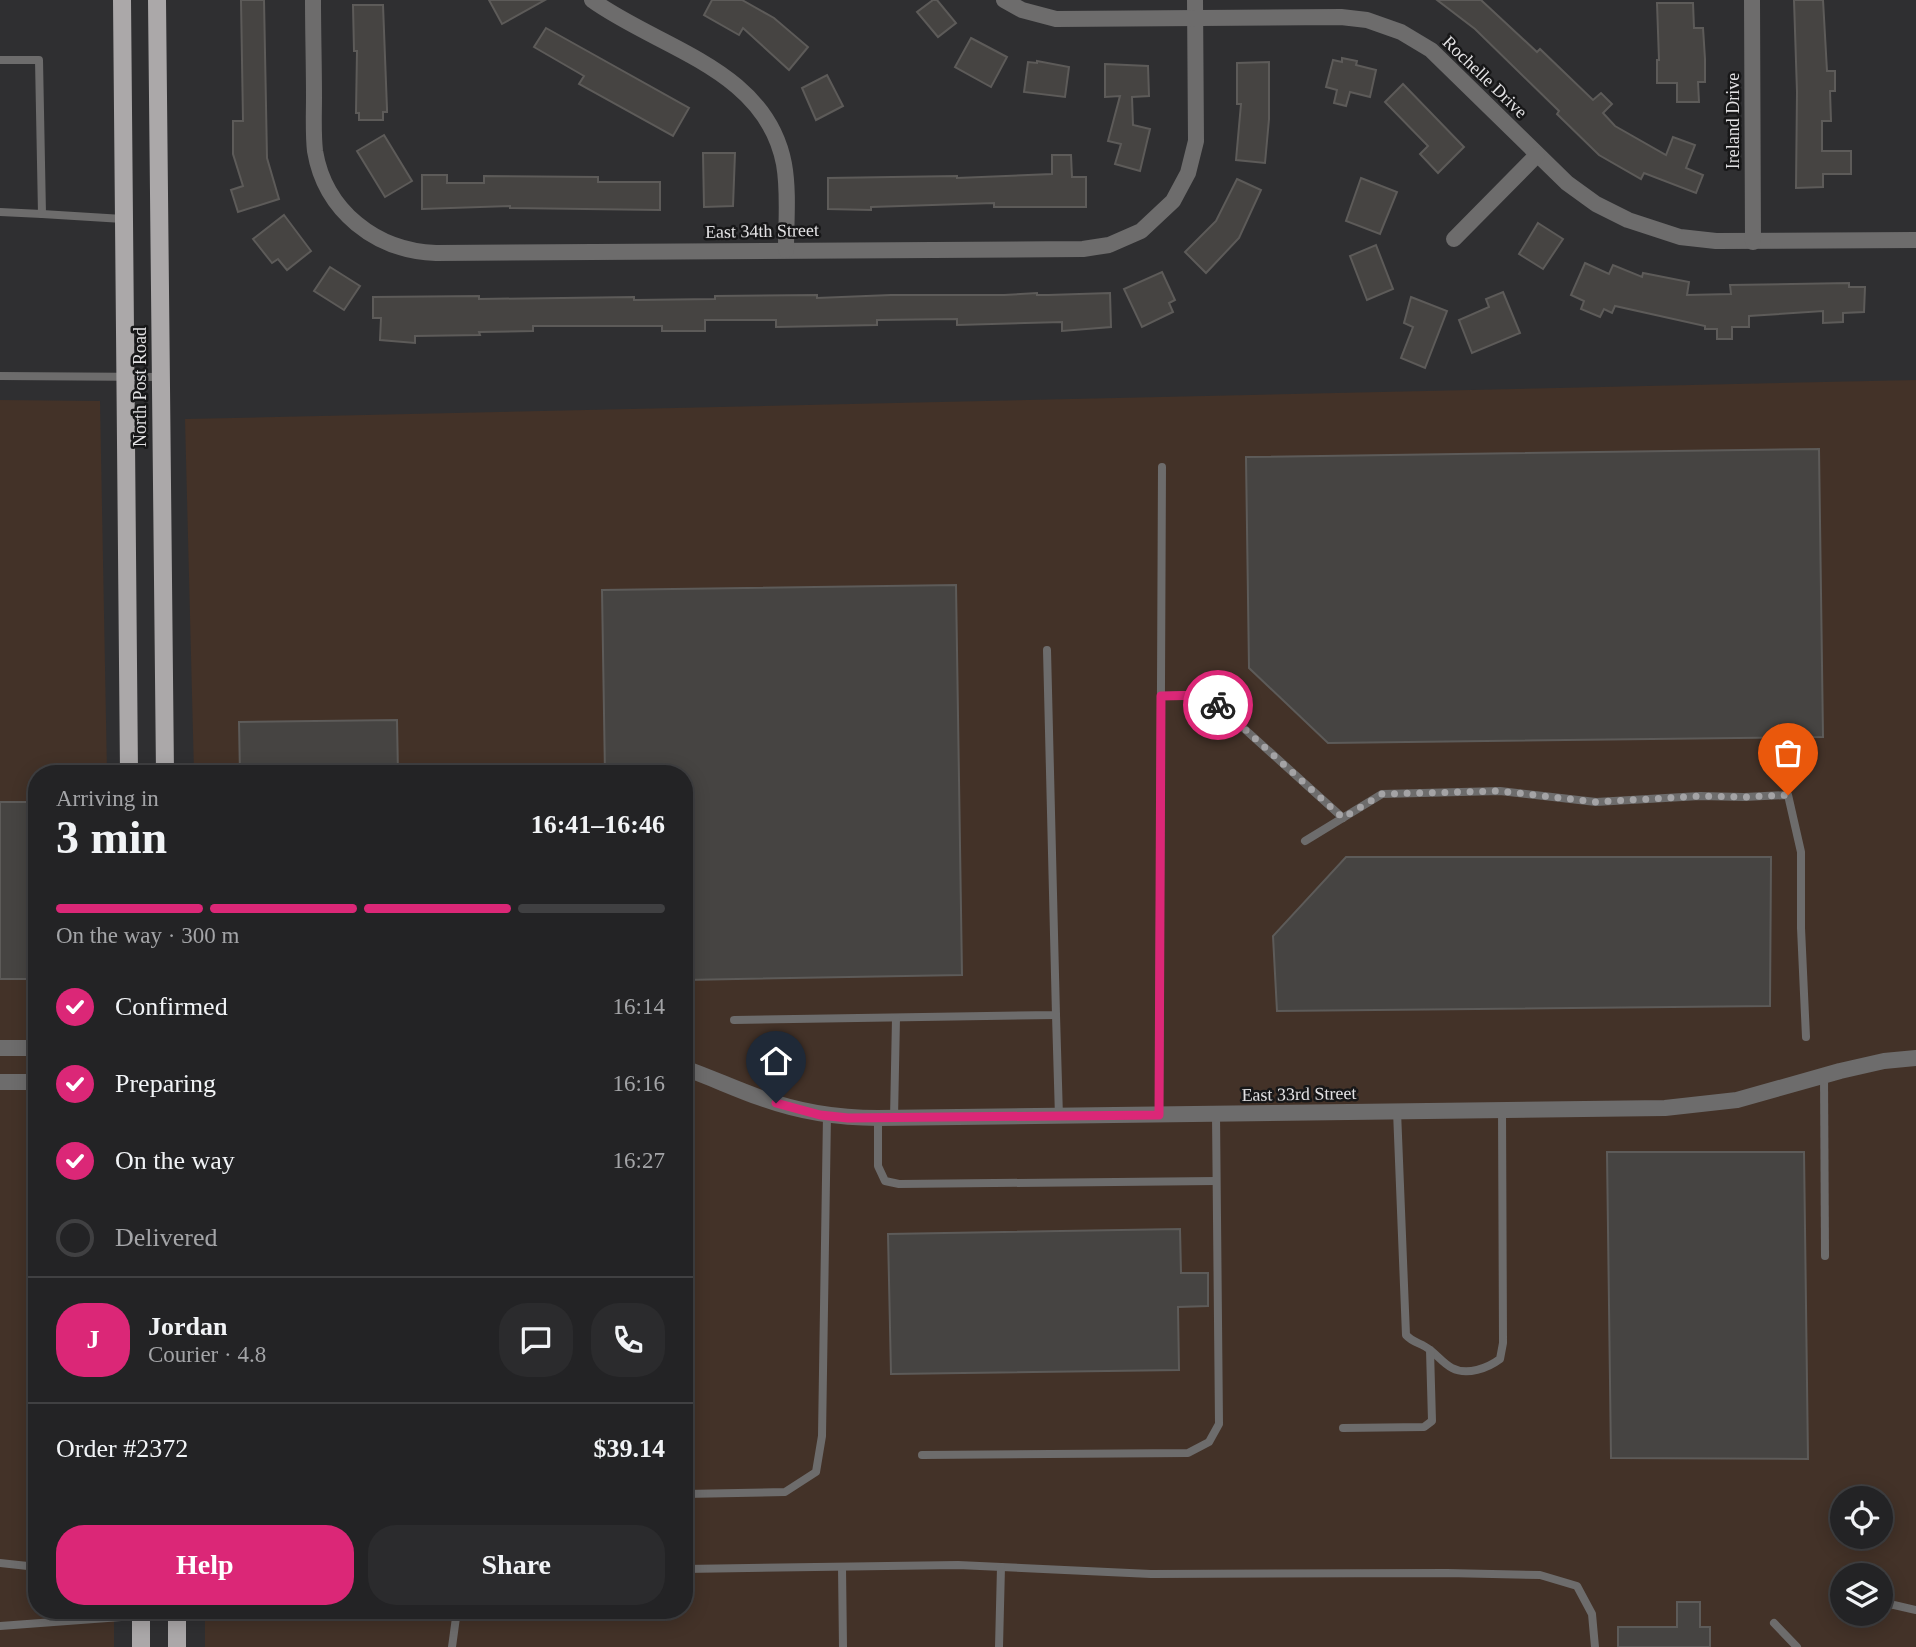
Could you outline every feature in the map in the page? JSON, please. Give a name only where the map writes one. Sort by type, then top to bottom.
[{"type":"main road","name":"North Post Road","points":[[122,0],[130,765]]},
{"type":"main road","name":"North Post Road","points":[[157,0],[165,765]]},
{"type":"main road","points":[[141,1619],[141,1647]]},
{"type":"main road","points":[[177,1619],[177,1647]]},
{"type":"street","name":"East 34th Street","points":[[313,0],[315,149],[330,192],[352,220],[366,232],[391,245],[426,253],[1083,249],[1126,239],[1141,230],[1168,206],[1181,187],[1195,150],[1195,0]]},
{"type":"street","points":[[592,0],[729,78],[760,109],[774,132],[784,166],[786,250]]},
{"type":"street","name":"Rochelle Drive","points":[[1004,0],[1021,10],[1056,19],[1340,17],[1367,20],[1401,32],[1431,50],[1566,183],[1596,204],[1628,220],[1680,237],[1716,242],[1916,240]]},
{"type":"street","name":"Ireland Drive","points":[[1752,0],[1753,242]]},
{"type":"street","points":[[1454,239],[1537,155]]},
{"type":"street","points":[[0,1048],[28,1048]]},
{"type":"street","name":"East 33rd Street","points":[[693,1072],[800,1110],[848,1118],[1159,1115],[1701,1106],[1773,1092],[1825,1075],[1884,1061],[1916,1058]]},
{"type":"street","points":[[0,1082],[28,1082]]},
{"type":"lane","points":[[0,60],[39,60],[42,214]]},
{"type":"lane","points":[[0,212],[124,219]]},
{"type":"lane","points":[[0,376],[160,377]]},
{"type":"lane","points":[[1159,1115],[1162,467]]},
{"type":"lane","points":[[1047,650],[1059,1116]]},
{"type":"lane","points":[[1161,696],[1208,695],[1343,818]]},
{"type":"lane","points":[[1305,841],[1382,794],[1500,791],[1596,802],[1700,796],[1788,795],[1801,852],[1806,1037]]},
{"type":"lane","points":[[734,1020],[1056,1015]]},
{"type":"lane","points":[[896,1018],[886,1118],[877,1166],[885,1181],[899,1184],[1216,1181]]},
{"type":"lane","points":[[1825,1075],[1825,1256]]},
{"type":"lane","points":[[1397,1111],[1406,1335],[1412,1342],[1430,1350],[1452,1368],[1461,1371],[1487,1368],[1500,1359],[1503,1343],[1502,1110]]},
{"type":"lane","points":[[922,1455],[1188,1453],[1209,1442],[1219,1424],[1216,1114]]},
{"type":"lane","points":[[693,1494],[785,1492],[816,1472],[822,1436],[827,1115]]},
{"type":"lane","points":[[1343,1428],[1424,1427],[1432,1420],[1430,1350]]},
{"type":"lane","points":[[0,1563],[28,1566]]},
{"type":"lane","points":[[693,1569],[958,1565],[1151,1574],[1540,1575],[1577,1586],[1592,1614],[1595,1647]]},
{"type":"lane","points":[[842,1567],[843,1647]]},
{"type":"lane","points":[[999,1647],[1001,1567]]},
{"type":"lane","points":[[1893,1604],[1916,1609]]},
{"type":"lane","points":[[0,1626],[94,1619]]},
{"type":"lane","points":[[452,1647],[456,1619]]},
{"type":"lane","points":[[1774,1623],[1797,1647]]},
{"type":"shaded area","points":[[1916,380],[1916,1647],[205,1647],[205,1619],[693,1619],[693,765],[194,765],[185,419]]},
{"type":"shaded area","points":[[0,400],[100,401],[107,765],[28,765],[28,1619],[114,1619],[114,1647],[0,1647]]},
{"type":"building","points":[[241,0],[264,0],[267,158],[279,199],[238,212],[231,190],[243,186],[233,154],[233,121],[243,121]]},
{"type":"building","points":[[489,0],[545,0],[502,24]]},
{"type":"building","points":[[712,0],[742,0],[774,18],[808,47],[789,70],[743,28],[739,35],[704,15]]},
{"type":"building","points":[[937,0],[956,23],[938,37],[917,12]]},
{"type":"building","points":[[1437,0],[1481,0],[1537,52],[1540,49],[1593,100],[1601,93],[1612,104],[1603,113],[1615,126],[1666,155],[1673,137],[1695,145],[1686,168],[1703,175],[1696,193],[1644,173],[1641,179],[1599,155],[1557,114],[1559,111],[1475,29]]},
{"type":"building","points":[[1794,0],[1823,0],[1827,71],[1835,71],[1835,91],[1830,91],[1831,121],[1822,121],[1822,151],[1851,151],[1851,174],[1823,174],[1823,187],[1796,188]]},
{"type":"building","points":[[1657,3],[1693,3],[1694,28],[1703,28],[1705,59],[1705,82],[1698,82],[1699,102],[1677,102],[1677,83],[1657,83]]},
{"type":"building","points":[[353,5],[383,5],[387,112],[383,112],[383,120],[359,120],[359,113],[356,113],[357,51],[354,51]]},
{"type":"building","points":[[546,28],[689,108],[673,136],[579,84],[584,76],[534,47]]},
{"type":"building","points":[[971,38],[1007,57],[991,87],[955,67]]},
{"type":"building","points":[[1342,58],[1357,61],[1356,65],[1376,70],[1370,97],[1350,92],[1346,106],[1334,103],[1337,90],[1326,87],[1333,60],[1342,62]]},
{"type":"building","points":[[1028,62],[1069,67],[1065,97],[1024,92]]},
{"type":"building","points":[[1269,62],[1269,119],[1265,163],[1236,160],[1241,104],[1237,104],[1237,63]]},
{"type":"building","points":[[1105,64],[1148,66],[1149,96],[1132,97],[1133,125],[1150,129],[1140,171],[1115,164],[1121,144],[1108,141],[1120,96],[1105,97]]},
{"type":"building","points":[[827,75],[843,106],[816,120],[802,88]]},
{"type":"building","points":[[1403,84],[1464,147],[1438,173],[1420,154],[1428,146],[1385,102]]},
{"type":"building","points":[[384,135],[412,181],[385,197],[357,151]]},
{"type":"building","points":[[703,153],[735,153],[733,206],[704,207]]},
{"type":"building","points":[[1052,155],[1071,155],[1072,177],[1086,177],[1086,207],[994,207],[994,203],[871,207],[871,210],[828,209],[828,178],[957,178],[1052,174]]},
{"type":"building","points":[[422,175],[447,175],[447,183],[484,183],[484,176],[598,177],[598,182],[660,182],[660,210],[510,206],[422,209]]},
{"type":"building","points":[[1361,178],[1397,192],[1380,234],[1346,221]]},
{"type":"building","points":[[1237,179],[1261,190],[1239,238],[1206,273],[1185,252],[1216,221]]},
{"type":"building","points":[[284,215],[311,251],[287,270],[278,259],[272,263],[253,239]]},
{"type":"building","points":[[1538,223],[1563,239],[1543,269],[1519,254]]},
{"type":"building","points":[[1376,245],[1393,289],[1367,300],[1350,256]]},
{"type":"building","points":[[1585,263],[1609,274],[1613,265],[1642,277],[1643,273],[1689,282],[1687,295],[1731,294],[1730,285],[1849,283],[1849,287],[1865,287],[1864,312],[1843,313],[1843,322],[1823,323],[1823,311],[1749,316],[1749,327],[1732,327],[1732,339],[1717,339],[1717,329],[1705,329],[1705,326],[1615,306],[1612,313],[1604,309],[1600,317],[1581,309],[1584,301],[1571,295]]},
{"type":"building","points":[[330,267],[360,286],[344,310],[314,291]]},
{"type":"building","points":[[1162,272],[1175,300],[1169,303],[1173,312],[1142,327],[1124,289]]},
{"type":"building","points":[[1503,292],[1520,333],[1472,353],[1459,320],[1489,307],[1486,299]]},
{"type":"building","points":[[1110,293],[1111,327],[1062,331],[1062,322],[957,325],[957,319],[877,320],[877,325],[776,327],[776,320],[705,320],[705,331],[662,331],[662,326],[533,326],[533,331],[415,336],[415,343],[380,340],[381,318],[373,318],[373,297],[634,297],[634,300],[715,299],[715,296],[817,295],[817,298]]},
{"type":"building","points":[[1411,297],[1447,311],[1425,368],[1401,358],[1413,327],[1404,323]]},
{"type":"building","points":[[1819,449],[1823,737],[1328,743],[1249,668],[1246,457]]},
{"type":"building","points":[[956,585],[962,975],[693,980],[693,765],[605,765],[602,590]]},
{"type":"building","points":[[397,720],[398,765],[240,765],[239,722]]},
{"type":"building","points":[[0,802],[28,802],[28,979],[0,979]]},
{"type":"building","points":[[1346,857],[1771,857],[1770,1006],[1277,1011],[1273,936]]},
{"type":"building","points":[[1607,1152],[1804,1152],[1808,1459],[1611,1458]]},
{"type":"building","points":[[1180,1229],[1181,1273],[1208,1273],[1208,1306],[1178,1307],[1179,1370],[891,1374],[888,1234]]},
{"type":"building","points":[[1677,1602],[1700,1602],[1700,1627],[1710,1627],[1710,1647],[1618,1647],[1618,1627],[1677,1627]]},
{"type":"way so far","points":[[1218,705],[1343,818],[1382,794],[1500,791],[1596,802],[1700,796],[1788,795]]},
{"type":"route","points":[[776,1103],[820,1115],[848,1118],[1159,1115],[1161,696],[1208,695],[1218,705]]}]
